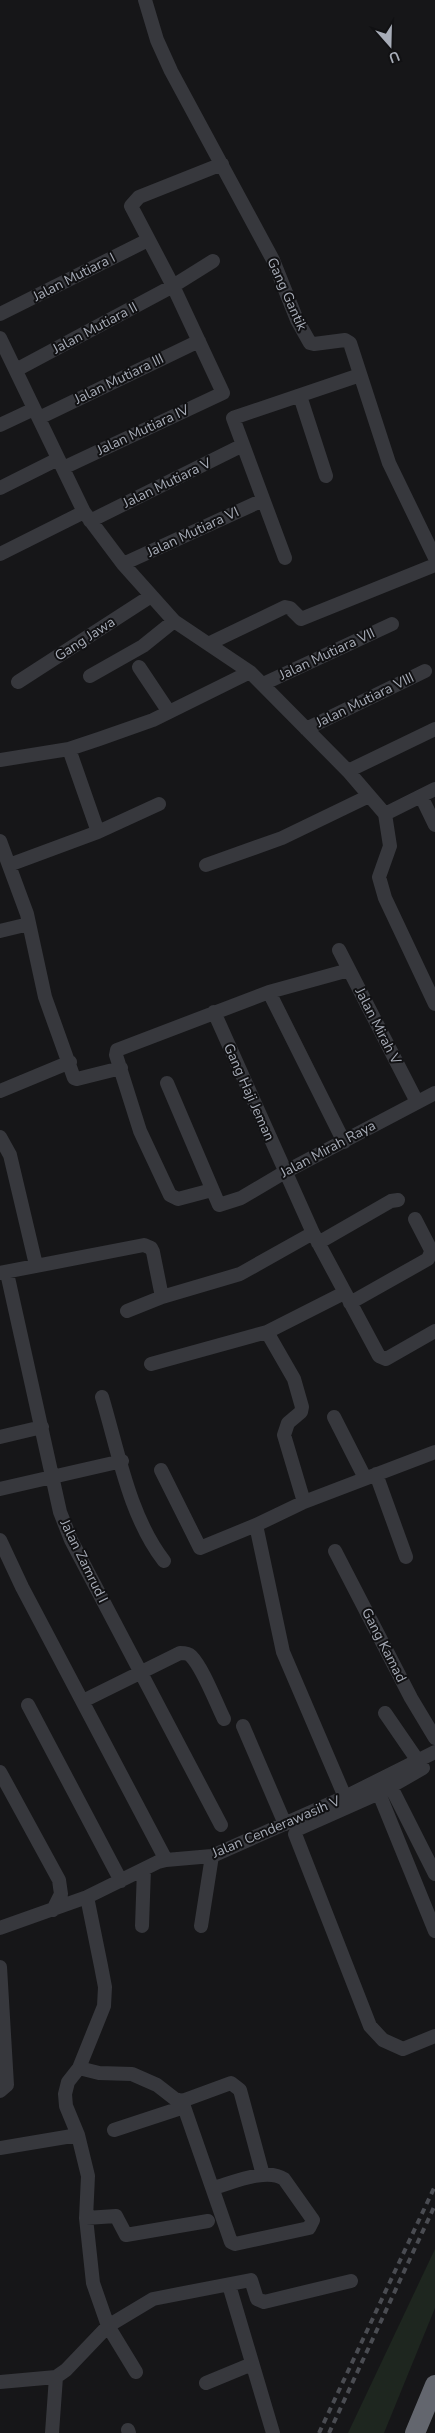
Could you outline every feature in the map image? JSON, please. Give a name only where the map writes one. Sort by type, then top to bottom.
[{"type":"highway","points":[[416,2433],[435,2385]]},
{"type":"street","name":"Gang Gantik","points":[[145,0],[156,40],[273,260],[297,320],[310,343],[348,341],[389,463],[435,558]]},
{"type":"street","points":[[199,341],[174,286],[131,206],[135,199],[222,164]]},
{"type":"street","name":"Jalan Mutiara I","points":[[0,314],[148,240]]},
{"type":"street","name":"Jalan Mutiara II","points":[[16,370],[174,286],[213,261]]},
{"type":"street","points":[[0,338],[87,516],[123,564],[174,621],[250,672],[348,771],[384,814],[390,846],[379,877],[385,898],[435,1004]]},
{"type":"street","name":"Jalan Mutiara IV","points":[[0,488],[222,392],[199,341]]},
{"type":"street","name":"Jalan Mutiara III","points":[[0,425],[37,413],[199,341]]},
{"type":"street","points":[[285,558],[233,418],[360,375]]},
{"type":"street","points":[[300,396],[326,476]]},
{"type":"street","name":"Jalan Mutiara V","points":[[0,554],[243,445]]},
{"type":"street","name":"Jalan Mutiara VI","points":[[123,564],[263,500]]},
{"type":"street","points":[[208,644],[285,606],[290,608],[301,619],[435,565]]},
{"type":"street","name":"Gang Jawa","points":[[18,682],[151,596]]},
{"type":"street","points":[[90,676],[143,646],[174,621]]},
{"type":"street","name":"Jalan Mutiara VII","points":[[262,684],[392,624]]},
{"type":"street","points":[[139,667],[169,712]]},
{"type":"street","name":"Jalan Mutiara VIII","points":[[306,729],[425,671]]},
{"type":"street","points":[[0,760],[69,749],[145,723],[250,672]]},
{"type":"street","points":[[348,771],[435,729]]},
{"type":"street","points":[[69,749],[98,832]]},
{"type":"street","points":[[384,814],[435,789]]},
{"type":"street","points":[[206,864],[282,838],[369,796]]},
{"type":"street","points":[[421,796],[435,824]]},
{"type":"street","points":[[9,865],[98,832],[159,804]]},
{"type":"street","points":[[0,841],[29,924],[45,997],[76,1080],[121,1068]]},
{"type":"street","points":[[0,931],[29,924]]},
{"type":"street","name":"Jalan Mirah V","points":[[339,950],[418,1102]]},
{"type":"street","points":[[167,1083],[212,1190],[178,1199],[170,1195],[140,1131],[116,1055],[117,1050],[269,992],[349,970]]},
{"type":"street","points":[[269,992],[344,1142]]},
{"type":"street","name":"Gang Haji Jeman","points":[[214,1012],[315,1238],[371,1344],[382,1359],[390,1357],[435,1331]]},
{"type":"street","points":[[0,1091],[70,1062]]},
{"type":"street","name":"Jalan Mirah Raya","points":[[212,1190],[216,1203],[220,1205],[241,1198],[285,1172],[435,1093]]},
{"type":"street","points":[[0,1137],[10,1155],[36,1265]]},
{"type":"street","points":[[127,1311],[162,1297],[240,1274],[391,1201],[398,1200]]},
{"type":"street","points":[[150,1364],[267,1332],[347,1298],[428,1259],[431,1252],[430,1248],[415,1219]]},
{"type":"street","points":[[4,1274],[36,1265],[144,1244],[151,1248],[153,1252],[162,1297]]},
{"type":"street","name":"Jalan Zamrud I","points":[[4,1274],[42,1427],[60,1512],[71,1540],[221,1825]]},
{"type":"street","points":[[267,1332],[294,1378],[301,1412],[288,1423],[284,1435],[304,1502]]},
{"type":"street","points":[[102,1397],[133,1499],[152,1544],[164,1561]]},
{"type":"street","points":[[334,1417],[371,1476],[406,1557]]},
{"type":"street","points":[[0,1437],[42,1427]]},
{"type":"street","points":[[161,1470],[200,1548],[256,1525],[304,1502],[435,1452]]},
{"type":"street","points":[[0,1489],[122,1461]]},
{"type":"street","points":[[256,1525],[283,1652],[345,1797]]},
{"type":"street","points":[[0,1540],[22,1587],[166,1860]]},
{"type":"street","name":"Gang Kamad","points":[[335,1551],[410,1698],[435,1738]]},
{"type":"street","points":[[83,1701],[140,1671],[180,1653],[190,1655],[224,1720]]},
{"type":"street","points":[[28,1705],[120,1881]]},
{"type":"street","points":[[385,1713],[418,1762]]},
{"type":"street","points":[[243,1726],[285,1824]]},
{"type":"street","name":"Jalan Cenderawasih V","points":[[0,1928],[86,1897],[144,1868],[166,1860],[212,1856],[345,1797],[382,1785],[435,1752]]},
{"type":"street","points":[[435,1762],[382,1785],[298,1829],[295,1834],[370,2026],[393,2047],[403,2049],[435,2036]]},
{"type":"street","points":[[0,1772],[60,1880],[61,1894],[53,1910]]},
{"type":"street","points":[[382,1785],[411,1827],[435,1874]]},
{"type":"street","points":[[382,1785],[396,1834],[430,1906],[435,1931]]},
{"type":"street","points":[[396,1834],[411,1827]]},
{"type":"street","points":[[201,1926],[212,1856]]},
{"type":"street","points":[[142,1926],[144,1868]]},
{"type":"street","points":[[86,1897],[105,1987],[104,2006],[79,2068],[68,2082],[65,2094],[66,2106],[78,2135],[88,2176],[86,2218],[94,2283],[108,2326],[136,2372]]},
{"type":"street","points":[[0,1967],[7,2068],[7,2085],[0,2091]]},
{"type":"street","points":[[79,2068],[99,2073],[132,2074],[157,2085],[183,2104],[213,2188],[228,2238],[235,2244],[310,2228],[313,2220],[284,2179],[278,2175],[263,2175],[213,2188]]},
{"type":"street","points":[[114,2130],[230,2084],[240,2090],[263,2175]]},
{"type":"street","points":[[0,2148],[78,2135]]},
{"type":"street","points":[[86,2218],[116,2216],[126,2235],[208,2221]]},
{"type":"street","points":[[0,2382],[56,2377],[66,2370],[108,2326],[153,2299],[252,2280],[257,2298],[264,2302],[351,2281]]},
{"type":"street","points":[[229,2284],[273,2433]]},
{"type":"street","points":[[206,2382],[252,2364]]},
{"type":"street","points":[[52,2433],[56,2377]]},
{"type":"shaded area","points":[[435,2249],[435,2308],[384,2433],[348,2433]]},
{"type":"railway","points":[[319,2433],[435,2186]]},
{"type":"railway","points":[[329,2433],[435,2205]]}]
